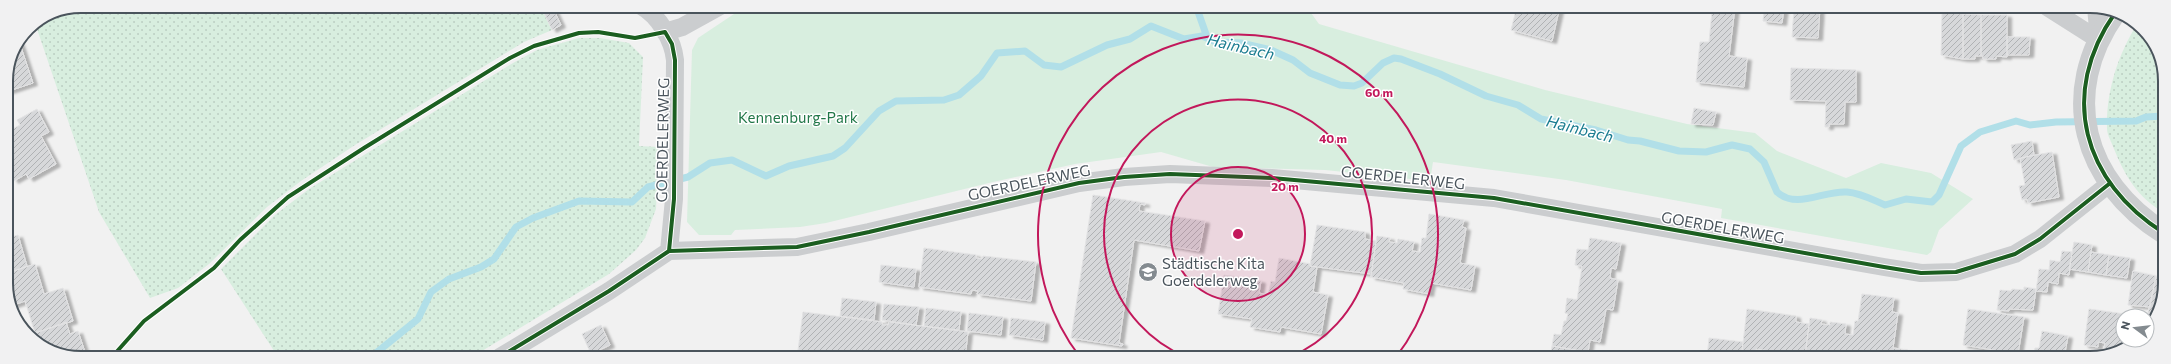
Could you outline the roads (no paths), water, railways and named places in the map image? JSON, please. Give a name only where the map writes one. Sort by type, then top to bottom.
[{"type":"street","name":"GOERDELERWEG","points":[[650,13],[665,32],[672,44],[675,60],[674,199],[669,251],[797,247],[1079,183],[1124,176],[1170,174],[1307,180],[1494,198],[1884,267],[1934,273],[1956,272],[1976,267],[2028,248],[2109,184]]},
{"type":"street","points":[[665,32],[682,27],[707,13]]},
{"type":"street","points":[[2056,13],[2099,40]]},
{"type":"street","points":[[2097,14],[2099,40]]},
{"type":"street","points":[[2113,17],[2099,40],[2086,83],[2087,133],[2092,152],[2109,184],[2135,212],[2158,229]]},
{"type":"street","points":[[511,351],[609,291],[669,251]]},
{"type":"waterway","points":[[1198,13],[1207,37]]},
{"type":"waterway","name":"Hainbach","points":[[378,351],[418,319],[431,292],[449,279],[481,267],[494,259],[516,227],[533,218],[579,201],[632,202],[648,187],[688,177],[710,163],[732,160],[766,176],[789,166],[833,156],[845,148],[879,111],[896,101],[944,100],[959,95],[981,76],[997,53],[1025,51],[1044,65],[1061,67],[1107,45],[1130,39],[1151,26],[1184,39],[1202,36],[1216,42],[1241,43],[1271,50],[1293,60],[1310,73],[1340,85],[1354,86],[1362,83],[1383,63],[1394,58],[1401,59],[1440,74],[1486,96],[1518,105],[1541,119],[1596,130],[1628,140],[1640,141],[1679,151],[1706,152],[1732,145],[1750,149],[1764,162],[1777,192],[1785,197],[1793,199],[1811,198],[1838,192],[1847,192],[1862,195],[1885,205],[1906,199],[1932,202],[1939,195],[1961,146],[1980,132],[2016,121],[2030,125],[2056,122],[2136,121],[2146,117],[2158,116]]},
{"type":"place","name":"Städtische Kita Goerdelerweg","points":[[1148,272]]},
{"type":"park label","name":"Kennenburg-Park","points":[[798,117]]}]
